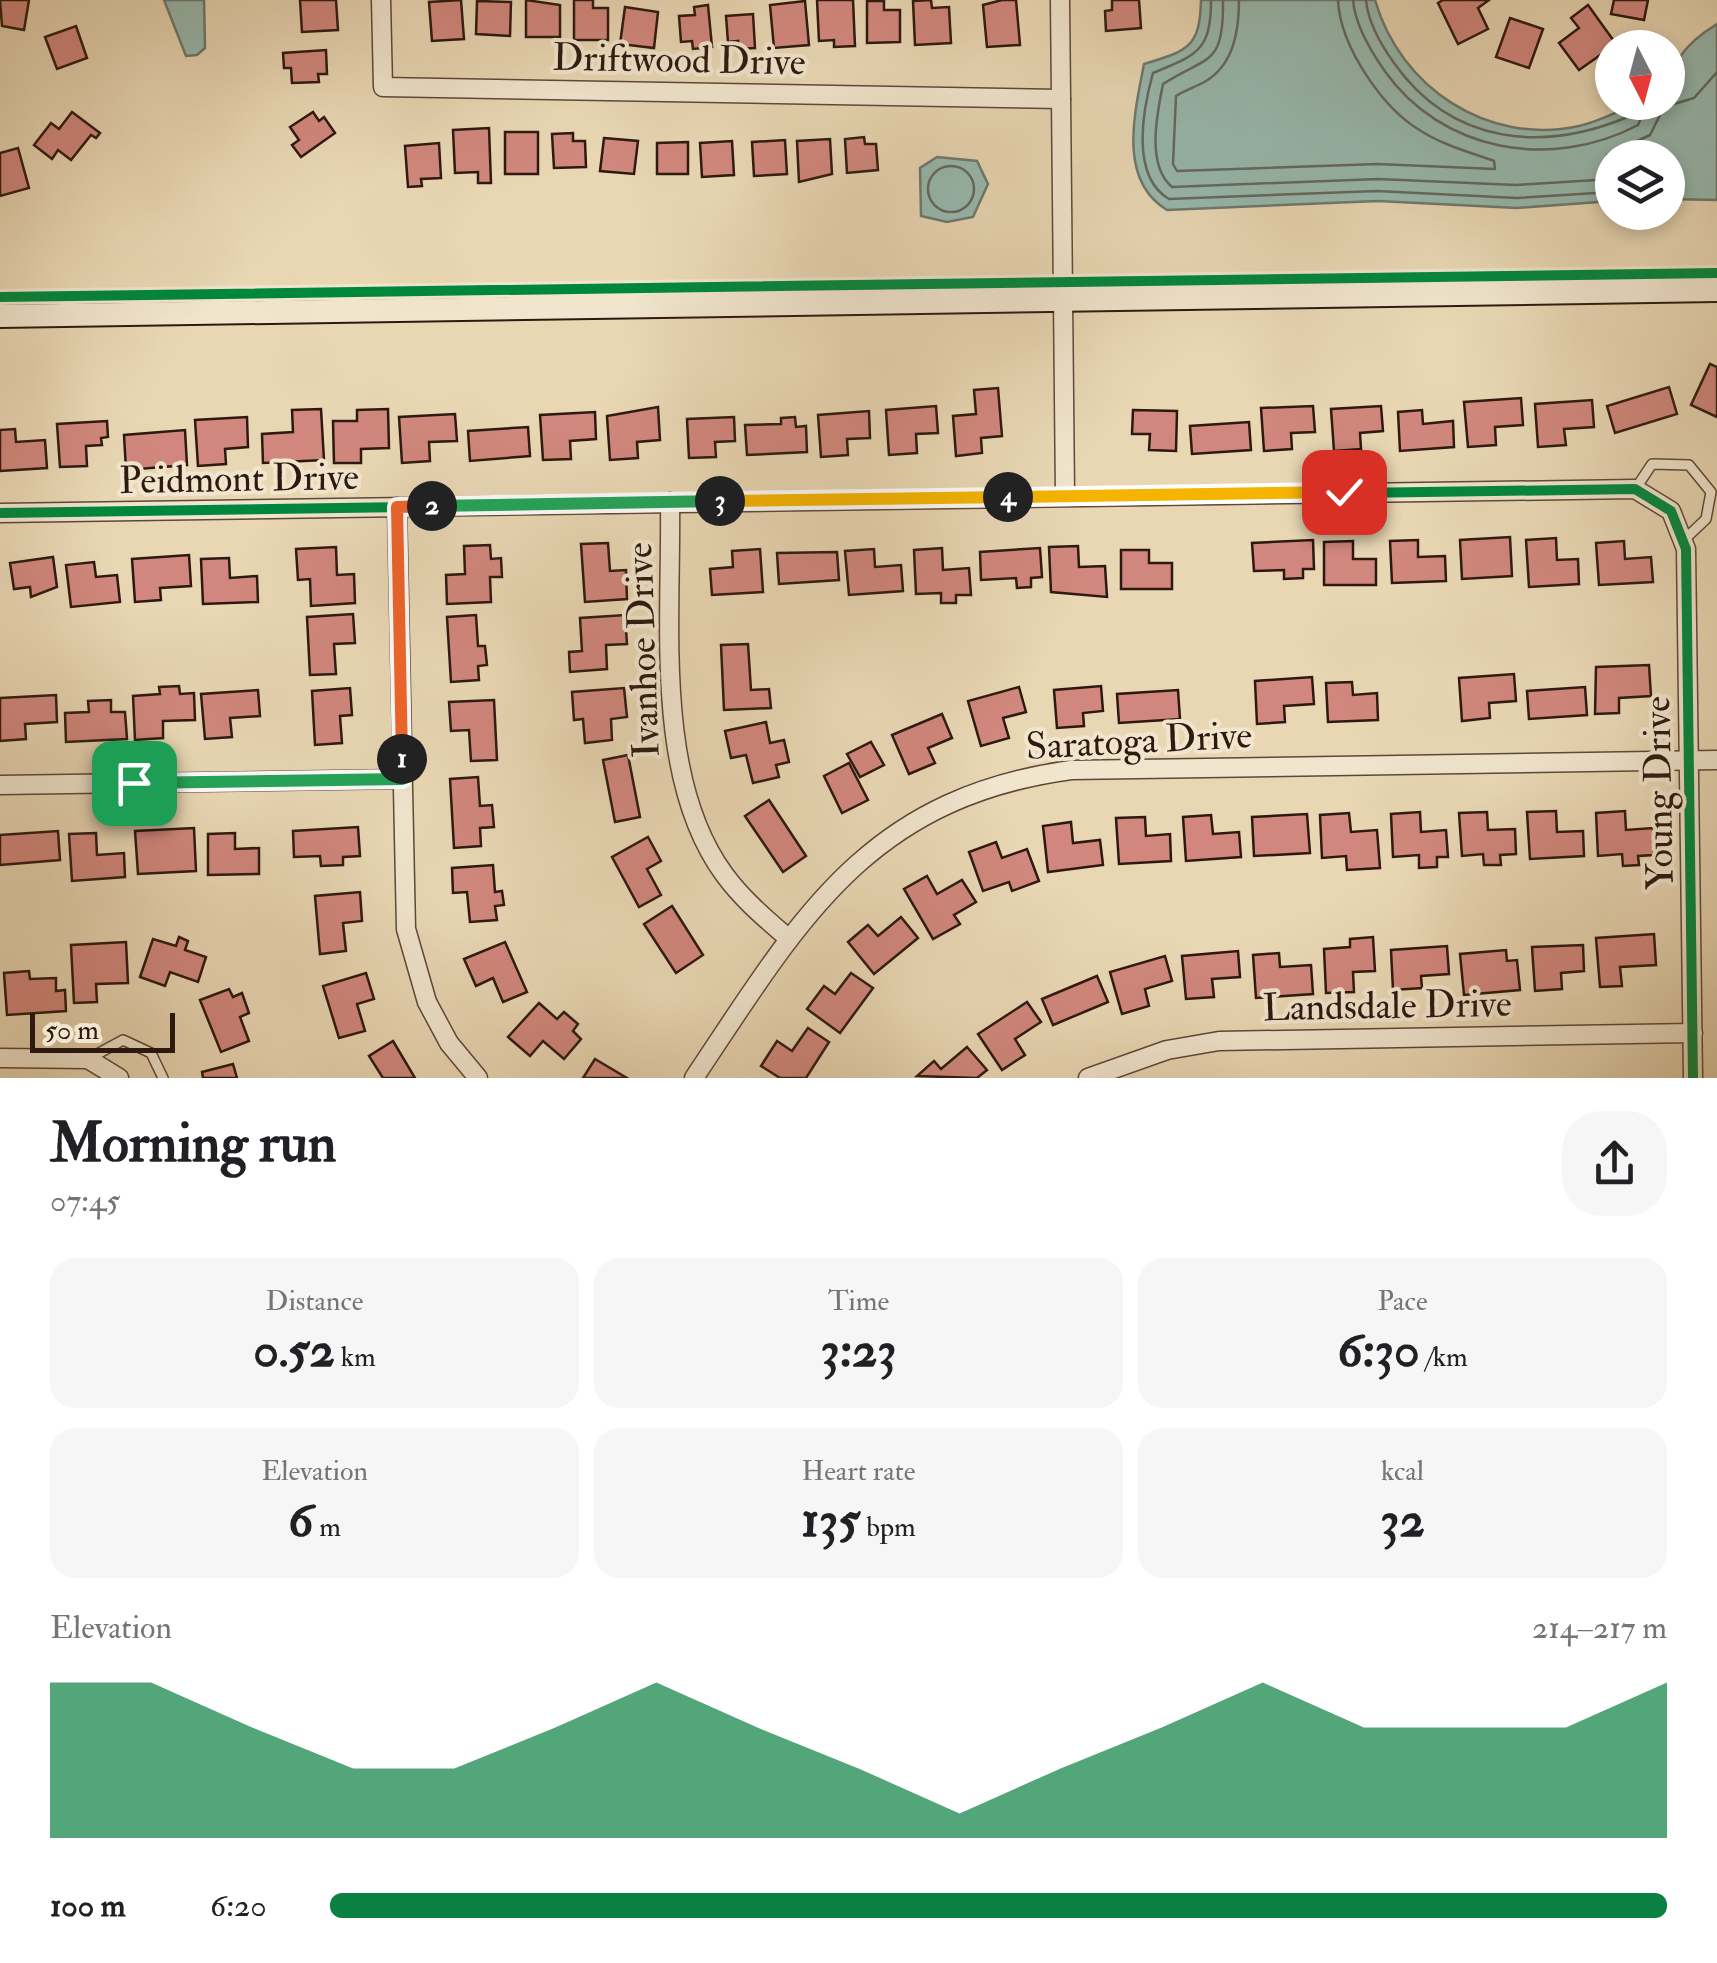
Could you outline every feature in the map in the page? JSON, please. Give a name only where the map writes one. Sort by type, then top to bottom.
[{"type":"main road","points":[[0,316],[1717,290]]},
{"type":"street","name":"Driftwood Drive","points":[[382,0],[383,88],[1061,99]]},
{"type":"street","points":[[1060,0],[1065,496]]},
{"type":"street","name":"Peidmont Drive","points":[[0,513],[1636,489]]},
{"type":"street","name":"Young Drive","points":[[1636,489],[1671,511],[1685,539],[1693,1078]]},
{"type":"street","name":"Ivanhoe Drive","points":[[670,502],[674,734],[684,790],[700,834],[724,874],[788,939]]},
{"type":"street","points":[[397,507],[404,902],[412,957],[437,1023],[478,1078]]},
{"type":"street","name":"Saratoga Drive","points":[[694,1078],[788,939],[837,880],[894,833],[960,798],[1052,772],[1717,760]]},
{"type":"street","points":[[0,785],[402,779]]},
{"type":"street","name":"Landsdale Drive","points":[[1088,1078],[1168,1050],[1218,1042],[1693,1033]]},
{"type":"street","points":[[0,1058],[88,1059],[119,1078]]},
{"type":"lane","points":[[1636,489],[1652,464],[1690,465],[1711,492],[1706,519],[1685,539]]},
{"type":"lane","points":[[88,1059],[123,1040],[151,1053],[164,1078]]},
{"type":"water","points":[[164,0],[204,0],[205,48],[197,55],[186,56]]},
{"type":"water","points":[[1201,0],[1375,0],[1404,59],[1452,103],[1481,118],[1512,127],[1545,130],[1596,120],[1685,120],[1685,51],[1717,24],[1717,200],[1685,199],[1685,140],[1595,140],[1595,202],[1517,208],[1378,201],[1167,210],[1151,197],[1135,163],[1137,103],[1144,64],[1188,45],[1200,16]]},
{"type":"water","points":[[937,157],[977,161],[988,184],[973,217],[947,222],[921,216],[920,168]]},
{"type":"building","points":[[0,0],[29,0],[24,30],[2,26]]},
{"type":"building","points":[[300,0],[336,0],[338,30],[302,32]]},
{"type":"building","points":[[461,0],[464,39],[432,41],[429,2]]},
{"type":"building","points":[[526,0],[560,5],[560,37],[526,37]]},
{"type":"building","points":[[574,0],[593,0],[593,8],[608,8],[608,40],[574,40]]},
{"type":"building","points":[[817,0],[853,0],[855,46],[834,47],[834,40],[819,41]]},
{"type":"building","points":[[931,0],[932,8],[949,7],[951,43],[915,45],[913,1]]},
{"type":"building","points":[[1016,0],[1020,45],[987,47],[983,5]]},
{"type":"building","points":[[1112,0],[1139,0],[1141,28],[1106,31],[1105,11],[1112,10]]},
{"type":"building","points":[[1489,0],[1478,8],[1488,29],[1458,44],[1438,3]]},
{"type":"building","points":[[1614,0],[1648,0],[1644,20],[1611,14]]},
{"type":"building","points":[[477,1],[511,2],[510,36],[476,34]]},
{"type":"building","points":[[805,1],[809,45],[774,48],[770,5]]},
{"type":"building","points":[[867,1],[884,1],[884,10],[900,10],[900,42],[867,43]]},
{"type":"building","points":[[708,5],[712,47],[693,49],[692,41],[681,42],[679,16],[695,15],[694,7]]},
{"type":"building","points":[[1588,5],[1606,30],[1595,30],[1595,59],[1579,70],[1559,43],[1579,28],[1571,18]]},
{"type":"building","points":[[625,7],[658,12],[654,48],[620,44]]},
{"type":"building","points":[[753,14],[755,48],[738,49],[738,41],[728,42],[726,16]]},
{"type":"building","points":[[1510,18],[1543,29],[1529,68],[1496,57]]},
{"type":"building","points":[[76,26],[87,58],[57,69],[45,37]]},
{"type":"building","points":[[326,50],[327,74],[318,74],[319,82],[292,83],[291,68],[284,68],[283,53]]},
{"type":"building","points":[[72,112],[100,133],[96,138],[91,135],[71,160],[58,150],[52,159],[34,145],[51,123],[59,129]]},
{"type":"building","points":[[313,112],[319,121],[324,117],[335,133],[301,157],[292,145],[299,140],[290,127]]},
{"type":"building","points":[[489,128],[491,183],[478,183],[478,172],[455,173],[453,130]]},
{"type":"building","points":[[505,132],[538,132],[538,174],[505,174]]},
{"type":"building","points":[[573,133],[573,141],[585,141],[586,167],[554,168],[552,134]]},
{"type":"building","points":[[864,137],[865,144],[876,144],[878,170],[847,173],[845,139]]},
{"type":"building","points":[[604,138],[638,141],[634,174],[600,171]]},
{"type":"building","points":[[830,139],[832,174],[799,182],[797,141]]},
{"type":"building","points":[[785,140],[787,174],[754,176],[752,142]]},
{"type":"building","points":[[732,141],[734,175],[702,177],[700,143]]},
{"type":"building","points":[[688,142],[688,174],[657,174],[657,143]]},
{"type":"building","points":[[439,143],[441,178],[421,179],[422,186],[408,187],[405,146]]},
{"type":"building","points":[[18,148],[29,188],[0,196],[0,153]]},
{"type":"building","points":[[1710,364],[1717,367],[1717,417],[1691,405]]},
{"type":"building","points":[[1669,387],[1677,414],[1615,433],[1607,406]]},
{"type":"building","points":[[998,388],[1002,436],[981,438],[982,453],[956,456],[953,416],[976,414],[974,390]]},
{"type":"building","points":[[1521,398],[1523,425],[1495,427],[1496,445],[1468,447],[1464,402]]},
{"type":"building","points":[[1592,400],[1594,427],[1564,429],[1566,445],[1538,447],[1535,404]]},
{"type":"building","points":[[936,406],[938,433],[916,434],[917,453],[889,455],[886,410]]},
{"type":"building","points":[[1313,406],[1315,432],[1291,433],[1292,449],[1264,451],[1261,408]]},
{"type":"building","points":[[1381,406],[1383,431],[1360,433],[1361,449],[1334,451],[1331,409]]},
{"type":"building","points":[[658,407],[660,440],[637,442],[638,458],[610,460],[607,416]]},
{"type":"building","points":[[321,409],[324,460],[263,463],[262,434],[293,432],[292,410]]},
{"type":"building","points":[[388,409],[389,448],[361,449],[361,463],[334,463],[333,421],[357,421],[357,410]]},
{"type":"building","points":[[1133,410],[1177,411],[1176,451],[1149,450],[1150,434],[1132,434]]},
{"type":"building","points":[[1422,410],[1423,424],[1453,421],[1454,447],[1400,451],[1398,412]]},
{"type":"building","points":[[869,411],[870,438],[847,439],[848,455],[821,457],[818,415]]},
{"type":"building","points":[[595,412],[596,439],[570,441],[571,459],[543,460],[540,415]]},
{"type":"building","points":[[455,414],[457,441],[429,442],[430,461],[402,463],[399,417]]},
{"type":"building","points":[[247,417],[248,447],[225,449],[226,464],[198,466],[195,420]]},
{"type":"building","points":[[734,417],[735,441],[715,442],[716,457],[689,458],[687,419]]},
{"type":"building","points":[[795,417],[796,427],[806,426],[807,452],[747,455],[745,425],[781,424],[781,418]]},
{"type":"building","points":[[107,421],[108,437],[101,438],[102,445],[86,446],[87,466],[60,467],[57,424]]},
{"type":"building","points":[[1249,422],[1251,450],[1192,454],[1190,426]]},
{"type":"building","points":[[528,427],[530,456],[470,461],[468,431]]},
{"type":"building","points":[[15,429],[16,442],[45,440],[47,468],[0,471],[0,430]]},
{"type":"building","points":[[185,430],[187,465],[126,470],[124,435]]},
{"type":"building","points":[[1510,537],[1512,576],[1462,579],[1460,540]]},
{"type":"building","points":[[1556,538],[1557,560],[1578,559],[1579,584],[1529,587],[1526,540]]},
{"type":"building","points":[[1313,540],[1314,569],[1303,569],[1303,578],[1284,579],[1284,570],[1254,571],[1252,543]]},
{"type":"building","points":[[1418,540],[1418,557],[1445,556],[1446,581],[1392,583],[1390,541]]},
{"type":"building","points":[[1353,541],[1353,559],[1376,559],[1376,585],[1324,585],[1324,542]]},
{"type":"building","points":[[1624,541],[1625,559],[1651,557],[1653,582],[1599,585],[1596,543]]},
{"type":"building","points":[[608,543],[610,571],[626,570],[627,599],[585,602],[581,544]]},
{"type":"building","points":[[490,545],[491,559],[501,558],[502,577],[490,577],[491,602],[447,604],[446,575],[465,574],[464,546]]},
{"type":"building","points":[[1078,546],[1079,567],[1105,566],[1107,597],[1051,592],[1049,547]]},
{"type":"building","points":[[336,547],[337,575],[354,574],[355,603],[311,606],[310,579],[298,580],[296,549]]},
{"type":"building","points":[[942,548],[943,570],[969,568],[971,595],[956,595],[956,603],[941,603],[941,593],[916,594],[914,550]]},
{"type":"building","points":[[1040,548],[1042,577],[1031,578],[1031,587],[1017,588],[1016,578],[981,580],[980,552]]},
{"type":"building","points":[[760,549],[763,592],[712,595],[710,569],[733,567],[732,551]]},
{"type":"building","points":[[874,549],[875,567],[901,565],[903,591],[849,595],[845,551]]},
{"type":"building","points":[[1121,550],[1149,550],[1149,563],[1172,563],[1172,589],[1121,589]]},
{"type":"building","points":[[837,552],[839,580],[779,584],[777,553]]},
{"type":"building","points":[[189,555],[191,586],[160,588],[161,600],[135,602],[132,559]]},
{"type":"building","points":[[53,557],[57,587],[31,597],[30,587],[14,589],[10,563]]},
{"type":"building","points":[[229,558],[230,578],[257,576],[258,602],[203,604],[201,559]]},
{"type":"building","points":[[94,562],[96,577],[117,575],[120,602],[71,607],[66,565]]},
{"type":"building","points":[[353,614],[355,643],[334,644],[336,674],[310,675],[307,617]]},
{"type":"building","points":[[476,615],[478,646],[485,646],[487,665],[478,666],[479,680],[451,682],[447,617]]},
{"type":"building","points":[[625,615],[627,644],[606,645],[607,669],[570,672],[569,652],[582,651],[580,618]]},
{"type":"building","points":[[748,644],[751,690],[769,689],[771,708],[724,710],[721,645]]},
{"type":"building","points":[[1649,665],[1651,696],[1619,698],[1619,713],[1595,714],[1596,667]]},
{"type":"building","points":[[1514,674],[1516,701],[1489,703],[1490,718],[1462,721],[1459,678]]},
{"type":"building","points":[[1312,677],[1314,704],[1284,706],[1285,722],[1257,724],[1255,681]]},
{"type":"building","points":[[1352,682],[1353,695],[1377,693],[1378,720],[1328,722],[1326,683]]},
{"type":"building","points":[[179,686],[180,694],[194,693],[195,720],[163,721],[163,738],[135,740],[133,696],[160,694],[159,687]]},
{"type":"building","points":[[1101,686],[1103,711],[1083,713],[1084,726],[1057,728],[1054,690]]},
{"type":"building","points":[[1019,687],[1026,712],[1003,718],[1009,738],[981,746],[968,701]]},
{"type":"building","points":[[1585,687],[1587,715],[1529,719],[1527,691]]},
{"type":"building","points":[[350,688],[352,715],[340,716],[342,743],[315,745],[312,691]]},
{"type":"building","points":[[624,688],[627,717],[611,719],[612,740],[585,743],[583,719],[574,720],[572,692]]},
{"type":"building","points":[[258,690],[260,716],[230,718],[232,737],[205,739],[201,694]]},
{"type":"building","points":[[1178,690],[1180,719],[1119,723],[1117,694]]},
{"type":"building","points":[[56,695],[57,722],[25,724],[26,739],[0,741],[0,698]]},
{"type":"building","points":[[111,700],[111,712],[125,712],[127,739],[66,742],[65,713],[89,712],[88,701]]},
{"type":"building","points":[[494,700],[497,760],[471,761],[469,730],[451,731],[449,702]]},
{"type":"building","points":[[942,714],[952,738],[928,748],[935,763],[909,774],[892,735]]},
{"type":"building","points":[[766,722],[770,743],[784,740],[789,762],[776,765],[779,777],[753,783],[746,755],[731,758],[725,731]]},
{"type":"building","points":[[871,742],[884,765],[860,777],[847,754]]},
{"type":"building","points":[[628,755],[640,817],[615,822],[603,760]]},
{"type":"building","points":[[849,763],[868,800],[842,813],[824,776]]},
{"type":"building","points":[[478,777],[480,806],[492,805],[494,827],[480,828],[481,846],[454,848],[450,779]]},
{"type":"building","points":[[769,800],[806,856],[783,872],[745,816]]},
{"type":"building","points":[[1556,811],[1557,832],[1583,831],[1584,856],[1530,859],[1527,812]]},
{"type":"building","points":[[1625,811],[1626,830],[1653,828],[1654,855],[1638,856],[1639,865],[1623,866],[1622,854],[1598,856],[1596,813]]},
{"type":"building","points":[[1420,812],[1421,832],[1446,830],[1448,857],[1437,857],[1437,867],[1419,868],[1419,855],[1393,857],[1391,814]]},
{"type":"building","points":[[1487,812],[1488,830],[1515,829],[1516,854],[1500,855],[1501,865],[1484,865],[1483,854],[1462,856],[1459,813]]},
{"type":"building","points":[[1349,813],[1351,832],[1377,830],[1380,868],[1347,870],[1346,856],[1322,858],[1320,815]]},
{"type":"building","points":[[1307,814],[1310,853],[1254,856],[1252,817]]},
{"type":"building","points":[[1211,815],[1213,834],[1239,832],[1241,857],[1186,861],[1183,817]]},
{"type":"building","points":[[1145,817],[1146,836],[1170,834],[1171,861],[1119,864],[1116,818]]},
{"type":"building","points":[[1071,822],[1073,843],[1100,840],[1103,865],[1048,872],[1043,826]]},
{"type":"building","points":[[358,827],[360,856],[343,857],[343,865],[321,866],[320,856],[294,857],[293,831]]},
{"type":"building","points":[[194,828],[196,871],[138,874],[135,831]]},
{"type":"building","points":[[58,831],[60,860],[0,865],[0,835]]},
{"type":"building","points":[[96,833],[97,855],[124,853],[125,877],[72,881],[69,834]]},
{"type":"building","points":[[235,833],[235,849],[259,848],[259,874],[208,875],[208,834]]},
{"type":"building","points":[[648,837],[661,861],[647,869],[661,895],[639,907],[612,857]]},
{"type":"building","points":[[996,842],[1002,858],[1027,849],[1039,881],[1012,891],[1009,882],[983,891],[969,852]]},
{"type":"building","points":[[493,865],[495,892],[502,891],[504,905],[495,906],[497,920],[470,922],[467,892],[453,893],[452,868]]},
{"type":"building","points":[[927,876],[937,894],[962,880],[976,902],[954,915],[960,924],[933,939],[904,889]]},
{"type":"building","points":[[360,892],[362,921],[343,923],[346,951],[320,954],[315,896]]},
{"type":"building","points":[[672,906],[703,955],[676,973],[644,924]]},
{"type":"building","points":[[901,917],[918,938],[874,974],[848,942],[868,925],[878,936]]},
{"type":"building","points":[[1654,934],[1656,965],[1620,967],[1622,986],[1600,987],[1596,938]]},
{"type":"building","points":[[179,937],[188,941],[185,950],[206,957],[198,982],[170,972],[165,986],[140,977],[153,939],[176,946]]},
{"type":"building","points":[[1373,937],[1375,971],[1353,972],[1354,992],[1326,993],[1324,949],[1350,947],[1350,939]]},
{"type":"building","points":[[126,942],[128,983],[96,984],[97,1002],[74,1003],[71,945]]},
{"type":"building","points":[[505,942],[527,992],[503,1002],[493,978],[476,986],[464,959]]},
{"type":"building","points":[[1583,945],[1584,971],[1561,973],[1562,989],[1535,991],[1532,947]]},
{"type":"building","points":[[1447,946],[1449,974],[1421,976],[1422,988],[1393,990],[1391,950]]},
{"type":"building","points":[[1506,950],[1507,961],[1517,960],[1520,990],[1464,995],[1460,954]]},
{"type":"building","points":[[1238,951],[1240,977],[1212,979],[1214,997],[1186,999],[1182,956]]},
{"type":"building","points":[[1279,953],[1280,967],[1311,965],[1313,994],[1256,998],[1253,955]]},
{"type":"building","points":[[1165,956],[1172,981],[1145,989],[1149,1006],[1122,1014],[1110,972]]},
{"type":"building","points":[[29,971],[30,979],[56,978],[56,991],[65,990],[66,1011],[7,1015],[4,973]]},
{"type":"building","points":[[366,973],[374,999],[357,1004],[365,1031],[339,1038],[323,986]]},
{"type":"building","points":[[851,973],[873,988],[840,1033],[807,1009],[824,986],[835,994]]},
{"type":"building","points":[[1097,976],[1108,1002],[1053,1025],[1042,999]]},
{"type":"building","points":[[229,989],[233,997],[242,993],[249,1013],[240,1017],[249,1041],[221,1052],[200,1000]]},
{"type":"building","points":[[1027,1002],[1041,1022],[1015,1039],[1025,1055],[1002,1070],[978,1034]]},
{"type":"building","points":[[539,1003],[557,1019],[564,1012],[578,1024],[573,1031],[581,1039],[564,1059],[543,1041],[530,1056],[508,1037]]},
{"type":"building","points":[[808,1028],[829,1042],[806,1078],[780,1078],[761,1066],[777,1041],[792,1051]]},
{"type":"building","points":[[393,1041],[415,1078],[383,1078],[369,1056]]},
{"type":"building","points":[[967,1047],[987,1070],[977,1078],[917,1076],[934,1061],[941,1069]]},
{"type":"building","points":[[595,1059],[627,1078],[583,1078]]},
{"type":"building","points":[[233,1064],[237,1078],[203,1078],[202,1072]]},
{"type":"cycle path","points":[[0,297],[1717,273]]},
{"type":"cycle path","points":[[0,513],[1635,489],[1671,511],[1686,549],[1693,1078]]},
{"type":"route","points":[[134,783],[402,779],[397,507],[1344,492]]}]
